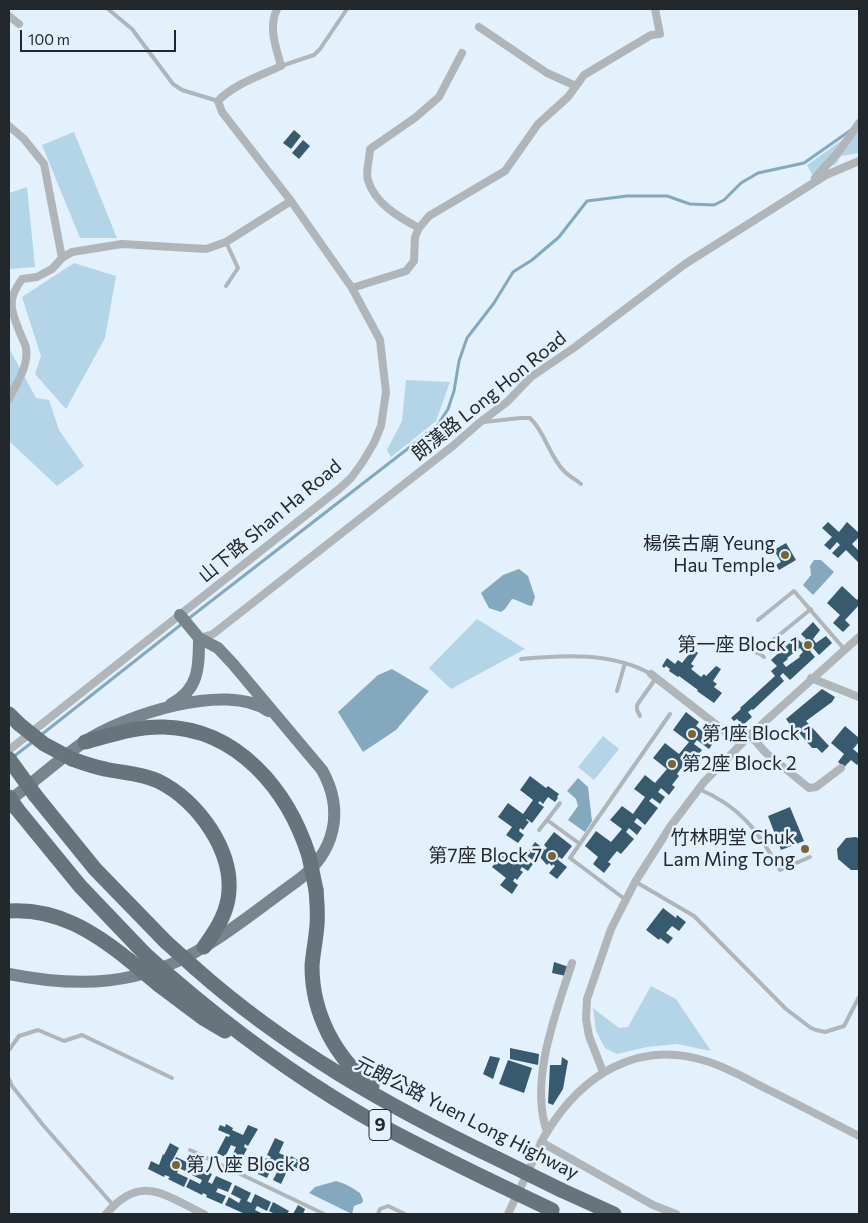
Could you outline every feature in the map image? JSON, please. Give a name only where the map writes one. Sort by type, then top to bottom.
[{"type":"highway","points":[[14,719],[44,744],[72,759],[106,769],[141,774],[158,781],[193,807],[218,842],[228,875],[229,890],[224,912],[204,947]]},
{"type":"highway","points":[[85,742],[136,729],[163,727],[189,730],[225,744],[254,765],[277,790],[294,819],[309,856],[316,890],[317,923],[312,968],[314,988],[318,1006],[331,1039],[348,1066],[364,1080],[446,1134]]},
{"type":"highway","name":"元朗公路 Yuen Long Highway","points":[[9,758],[35,795],[95,869],[166,942],[250,1014],[310,1056],[388,1104],[561,1190],[614,1214]]},
{"type":"highway","name":"9","points":[[12,802],[80,886],[144,953],[165,981],[259,1049],[357,1112],[411,1141],[556,1212]]},
{"type":"highway","points":[[9,911],[44,914],[67,919],[94,934],[129,960],[165,981]]},
{"type":"main road","points":[[9,974],[57,982],[83,983],[112,981],[155,970],[204,947],[303,877],[322,855],[332,834],[334,819],[333,802],[326,778],[313,758],[276,717],[233,664],[218,648],[197,635],[182,617]]},
{"type":"main road","points":[[12,802],[85,742],[108,729],[160,710],[177,701],[188,692],[199,669],[197,635]]},
{"type":"main road","points":[[160,710],[202,701],[235,699],[259,705],[276,717]]},
{"type":"street","points":[[218,101],[224,94],[240,85],[281,66],[272,34],[273,19],[278,9]]},
{"type":"street","points":[[352,288],[406,271],[414,261],[415,237],[428,216],[505,171],[538,124],[568,97],[584,75],[651,35],[660,34],[655,9]]},
{"type":"street","points":[[9,16],[19,24]]},
{"type":"street","points":[[479,27],[548,73],[576,86]]},
{"type":"street","points":[[419,228],[398,217],[379,201],[367,180],[370,149],[416,118],[439,98],[462,53]]},
{"type":"street","name":"山下路 Shan Ha Road","points":[[9,750],[182,617],[339,489],[351,478],[374,443],[381,426],[386,392],[380,340],[352,288],[291,201],[222,112],[218,101]]},
{"type":"street","name":"朗漢路 Long Hon Road","points":[[806,187],[840,150],[859,123]]},
{"type":"street","points":[[9,126],[24,140],[44,164],[62,258]]},
{"type":"street","name":"朗漢路 Long Hon Road","points":[[197,635],[213,634],[454,445],[507,402],[531,377],[575,348],[677,270],[826,175],[859,161]]},
{"type":"street","points":[[9,399],[25,364],[26,356],[26,348],[14,317],[11,303],[13,291],[22,279],[37,276],[52,269],[62,258],[72,252],[122,244],[206,249],[226,242],[291,201]]},
{"type":"street","points":[[603,1072],[589,1036],[586,1018],[587,999],[605,943],[635,882],[670,827],[699,789],[750,735],[859,638]]},
{"type":"street","points":[[653,676],[741,744]]},
{"type":"street","points":[[812,678],[859,697]]},
{"type":"street","points":[[750,735],[766,753],[809,788],[816,787],[841,768]]},
{"type":"street","points":[[547,1132],[541,1115],[544,1056],[572,963]]},
{"type":"street","points":[[508,1214],[541,1142],[580,1089],[603,1072],[643,1057],[668,1055],[693,1057],[729,1070],[859,1136]]},
{"type":"street","points":[[541,1142],[653,1205],[676,1214]]},
{"type":"street","points":[[106,1214],[126,1195],[144,1190],[156,1192],[204,1214]]},
{"type":"lane","points":[[108,9],[132,29],[173,84],[182,90],[218,101]]},
{"type":"lane","points":[[281,66],[314,55],[347,9]]},
{"type":"lane","points":[[226,242],[238,268],[226,286]]},
{"type":"lane","points":[[479,423],[530,418],[538,425],[564,472],[581,484]]},
{"type":"lane","points":[[758,620],[792,591],[796,592],[845,650]]},
{"type":"lane","points":[[757,653],[811,609]]},
{"type":"lane","points":[[749,646],[764,657]]},
{"type":"lane","points":[[521,659],[572,656],[615,660],[637,666],[653,676],[637,705],[640,716]]},
{"type":"lane","points":[[617,690],[625,663]]},
{"type":"lane","points":[[626,900],[570,858],[670,714]]},
{"type":"lane","points":[[699,789],[726,802],[743,817],[770,852],[780,870],[810,857]]},
{"type":"lane","points":[[539,830],[560,803]]},
{"type":"lane","points":[[547,820],[580,844]]},
{"type":"lane","points":[[635,882],[694,916],[786,1009],[814,1030],[828,1032],[844,1026],[859,997]]},
{"type":"lane","points":[[9,1050],[19,1036],[38,1030],[64,1041],[82,1035],[172,1078]]},
{"type":"lane","points":[[9,1079],[12,1086],[43,1125],[114,1205]]},
{"type":"lane","points":[[190,1150],[322,1214]]},
{"type":"lane","points":[[378,1214],[380,1209],[388,1206],[404,1214]]},
{"type":"shaded area","points":[[859,128],[859,153],[841,156],[836,164],[813,176],[807,165]]},
{"type":"shaded area","points":[[74,132],[117,238],[80,238],[42,145]]},
{"type":"shaded area","points":[[27,187],[35,267],[9,269],[9,193]]},
{"type":"shaded area","points":[[74,263],[116,276],[105,338],[66,409],[35,374],[41,356],[22,297]]},
{"type":"shaded area","points":[[9,348],[36,398],[49,400],[59,430],[84,466],[57,486],[9,441]]},
{"type":"shaded area","points":[[406,380],[450,382],[436,421],[391,457],[387,450],[402,421]]},
{"type":"shaded area","points":[[814,560],[821,560],[834,572],[813,595],[803,585],[811,575],[810,566]]},
{"type":"shaded area","points":[[519,569],[528,576],[535,597],[532,606],[512,599],[501,612],[489,608],[481,593],[503,575]]},
{"type":"shaded area","points":[[477,619],[525,649],[451,689],[429,668]]},
{"type":"shaded area","points":[[392,669],[429,691],[396,730],[363,752],[338,712],[378,675]]},
{"type":"shaded area","points":[[603,736],[619,749],[594,780],[578,767]]},
{"type":"shaded area","points":[[578,778],[588,787],[592,821],[585,832],[568,820],[578,806],[576,799],[567,791]]},
{"type":"shaded area","points":[[651,986],[676,999],[711,1051],[677,1044],[647,1047],[617,1054],[605,1048],[596,1031],[593,1008],[619,1028],[628,1027]]},
{"type":"shaded area","points":[[336,1181],[360,1193],[363,1200],[362,1203],[354,1206],[352,1214],[309,1193],[315,1187]]},
{"type":"building","points":[[294,130],[301,136],[291,149],[283,143]]},
{"type":"building","points":[[303,140],[310,146],[299,159],[292,153]]},
{"type":"building","points":[[828,522],[839,532],[847,522],[859,533],[859,537],[852,544],[859,551],[859,563],[846,550],[838,558],[832,553],[840,545],[837,542],[830,550],[824,545],[832,537],[822,528]]},
{"type":"building","name":"楊侯古廟 Yeung Hau Temple","points":[[786,543],[796,560],[779,570],[776,565],[781,562],[774,550]]},
{"type":"building","name":"第一座 Block 1","points":[[842,586],[857,600],[859,597],[859,605],[845,620],[850,625],[843,632],[833,623],[840,615],[827,603]]},
{"type":"building","points":[[813,622],[820,630],[813,639],[816,643],[826,636],[832,643],[819,655],[813,648],[810,651],[815,657],[790,680],[783,673],[780,676],[784,681],[753,710],[748,712],[752,717],[743,725],[737,719],[734,721],[731,718],[740,708],[775,676],[771,671],[777,666],[771,660],[796,637],[802,643],[806,639],[801,634]],"holes":[[[800,648],[803,652],[800,657],[786,667],[783,663]]]},
{"type":"building","points":[[693,649],[698,653],[691,664],[694,666],[691,669],[701,677],[704,674],[706,676],[716,666],[721,669],[713,681],[717,684],[714,687],[722,693],[714,703],[679,676],[669,671],[670,669],[666,666],[664,668],[662,666],[667,658],[675,664],[678,660],[682,663]]},
{"type":"building","points":[[822,689],[835,697],[832,702],[806,721],[829,746],[822,753],[817,748],[812,748],[786,719]]},
{"type":"building","points":[[686,712],[699,722],[696,726],[712,738],[710,740],[713,743],[709,749],[697,740],[694,744],[702,750],[689,766],[685,763],[677,774],[679,776],[672,785],[675,787],[669,795],[661,788],[658,792],[665,797],[660,804],[652,798],[649,801],[658,808],[645,825],[637,818],[634,822],[642,828],[637,835],[629,828],[626,832],[634,839],[621,854],[617,851],[608,862],[611,864],[604,873],[593,864],[598,857],[585,846],[596,831],[611,842],[622,829],[610,820],[622,806],[633,814],[645,797],[634,789],[645,775],[655,783],[667,769],[653,758],[665,743],[679,754],[689,742],[673,730]]},
{"type":"building","points":[[845,726],[859,738],[859,742],[853,749],[859,754],[859,763],[857,765],[851,760],[844,767],[838,762],[844,754],[831,743]]},
{"type":"building","points":[[530,776],[546,788],[548,786],[559,794],[555,802],[548,797],[543,804],[540,801],[538,803],[544,807],[532,823],[527,819],[529,822],[523,830],[520,828],[519,831],[524,835],[518,843],[506,835],[512,827],[498,817],[508,803],[523,814],[533,800],[520,790]]},
{"type":"building","points":[[790,807],[804,841],[781,850],[768,816]]},
{"type":"building","name":"第7座 Block 7","points":[[554,832],[572,846],[562,859],[559,857],[557,859],[567,867],[557,879],[549,873],[555,866],[553,864],[552,866],[549,863],[547,865],[538,855],[534,861],[526,855],[535,842],[545,850],[547,848],[544,845]]},
{"type":"building","points":[[856,837],[859,839],[859,870],[851,870],[838,859],[837,849],[846,838]]},
{"type":"building","points":[[503,853],[517,864],[523,857],[533,864],[528,871],[522,867],[520,870],[523,872],[517,880],[515,878],[513,881],[518,885],[512,894],[500,885],[506,878],[492,867]]},
{"type":"building","points":[[663,908],[676,918],[677,915],[686,922],[679,931],[672,926],[666,933],[673,938],[668,944],[646,930]]},
{"type":"building","points":[[554,962],[569,967],[566,976],[552,973]]},
{"type":"building","points":[[510,1048],[539,1054],[538,1065],[510,1059]]},
{"type":"building","points":[[490,1056],[500,1058],[493,1079],[483,1074]]},
{"type":"building","points":[[562,1057],[568,1061],[563,1089],[553,1105],[548,1103],[550,1065],[561,1065]]},
{"type":"building","points":[[508,1060],[532,1068],[524,1093],[499,1084]]},
{"type":"building","points":[[226,1124],[233,1128],[232,1130],[243,1135],[248,1125],[258,1129],[248,1146],[245,1144],[244,1147],[247,1149],[239,1164],[230,1160],[236,1147],[231,1145],[225,1157],[217,1153],[226,1136],[229,1137],[230,1135],[218,1130],[220,1125],[225,1127]]},
{"type":"building","points":[[275,1138],[284,1142],[279,1153],[290,1158],[291,1156],[301,1164],[299,1169],[286,1165],[289,1167],[281,1184],[273,1180],[279,1168],[273,1165],[267,1178],[258,1174],[266,1158],[269,1160],[271,1157],[267,1155]]},
{"type":"building","name":"第八座 Block 8","points":[[170,1143],[179,1148],[171,1163],[173,1164],[176,1157],[193,1165],[189,1173],[179,1168],[177,1173],[188,1178],[184,1187],[168,1179],[170,1177],[165,1175],[164,1177],[148,1169],[151,1161],[159,1165]]},
{"type":"building","points":[[196,1166],[212,1174],[208,1182],[212,1184],[216,1176],[232,1183],[228,1192],[218,1188],[216,1192],[226,1196],[222,1204],[206,1197],[207,1195],[203,1193],[202,1195],[186,1187],[190,1179],[200,1184],[202,1180],[192,1175]]},
{"type":"building","points":[[235,1185],[251,1193],[247,1201],[251,1203],[255,1194],[271,1202],[267,1211],[257,1206],[255,1210],[263,1214],[245,1214],[225,1205],[229,1197],[239,1203],[241,1199],[231,1194]]},
{"type":"building","points":[[273,1202],[289,1211],[287,1214],[275,1214],[269,1211]]},
{"type":"building","points":[[298,1205],[305,1209],[303,1214],[293,1214]]},
{"type":"waterway","points":[[188,619],[437,426],[448,409],[454,391],[459,361],[467,338],[494,303],[513,272],[532,260],[559,237],[587,201],[627,196],[667,196],[690,204],[714,205],[724,200],[741,183],[758,173],[804,163],[851,130]]},
{"type":"waterway","points":[[41,735],[183,623]]},
{"type":"waterway","points":[[13,757],[34,741]]},
{"type":"place","name":"楊侯古廟 Yeung Hau Temple","points":[[785,555]]},
{"type":"place","name":"第一座 Block 1","points":[[808,645]]},
{"type":"place","name":"第1座 Block 1","points":[[692,734]]},
{"type":"place","name":"第2座 Block 2","points":[[672,764]]},
{"type":"place","name":"竹林明堂 Chuk Lam Ming Tong","points":[[805,849]]},
{"type":"place","name":"第7座 Block 7","points":[[552,856]]},
{"type":"place","name":"第八座 Block 8","points":[[176,1165]]}]
